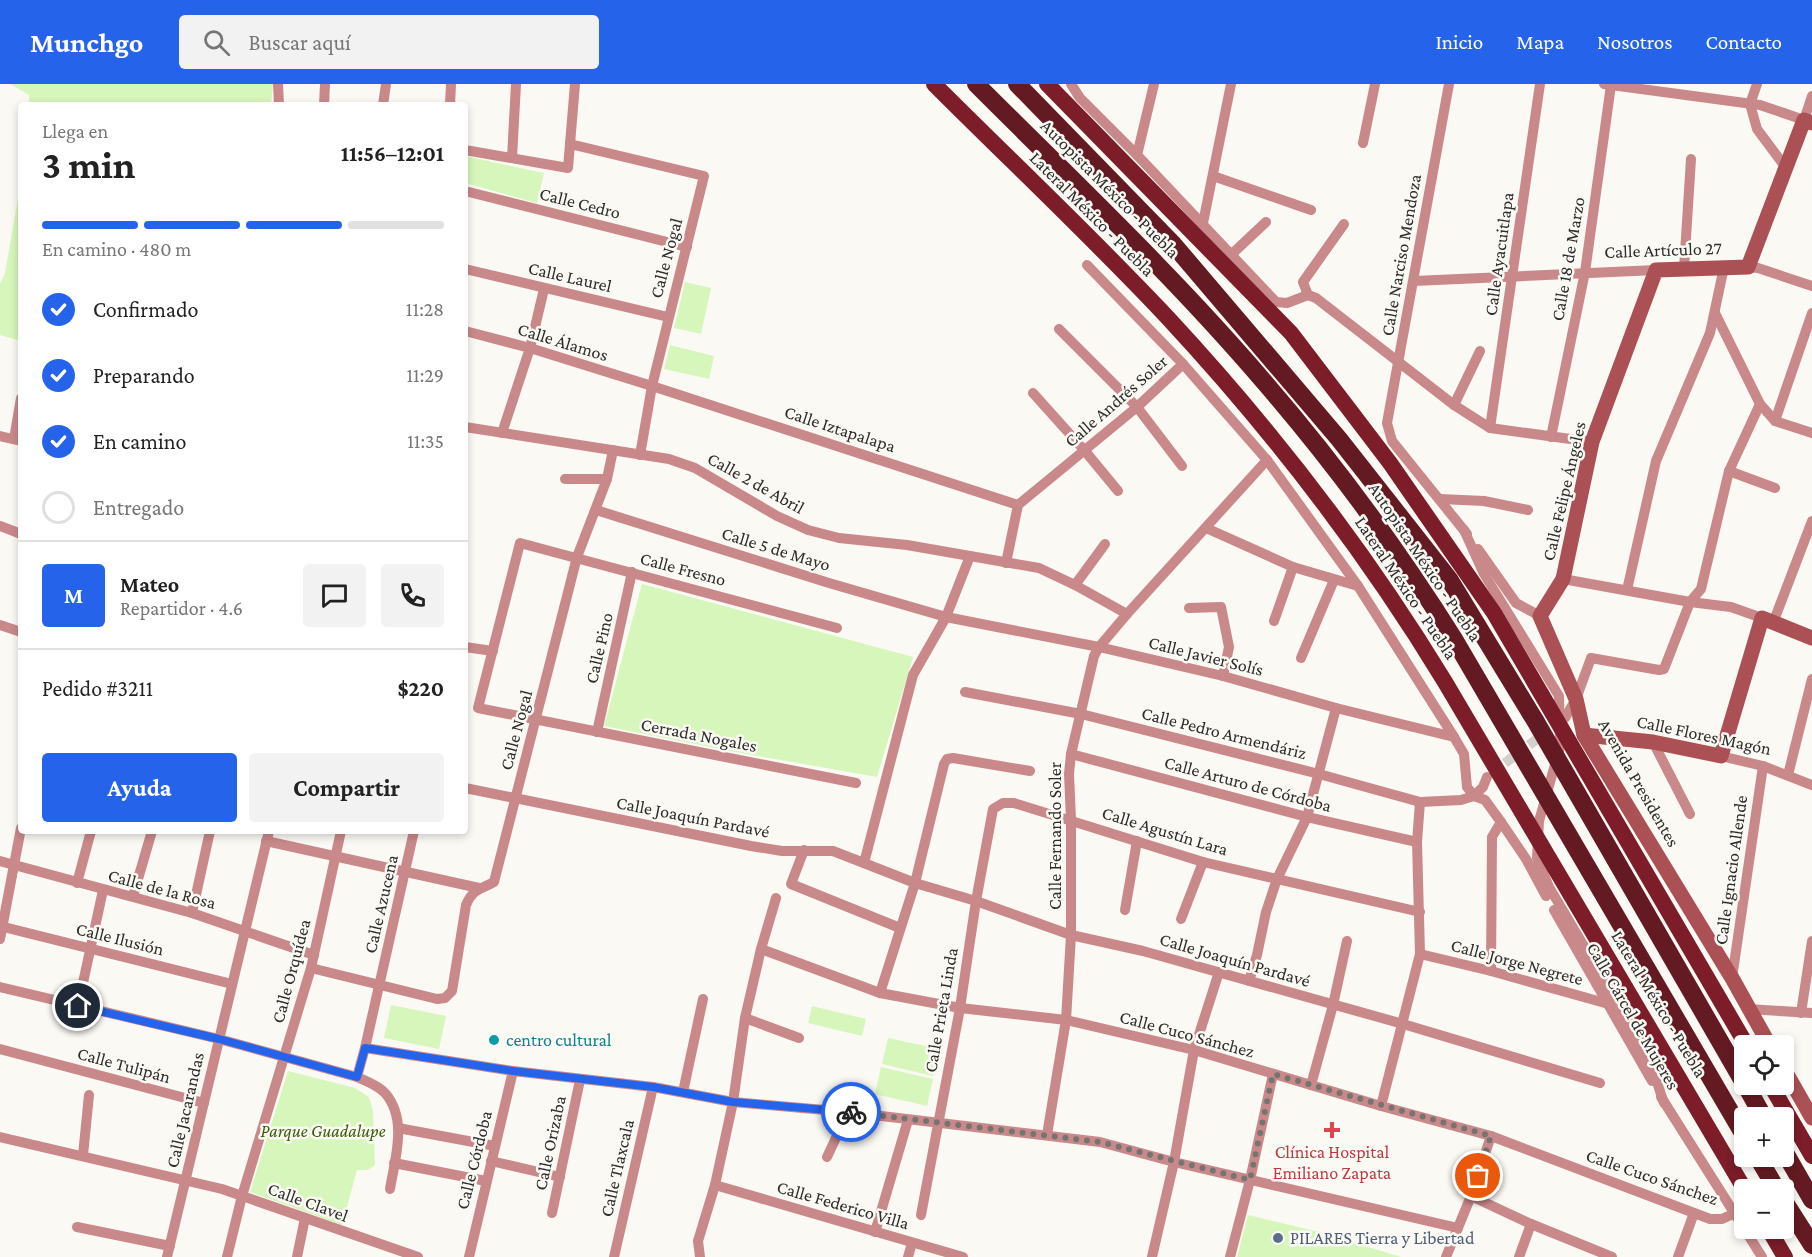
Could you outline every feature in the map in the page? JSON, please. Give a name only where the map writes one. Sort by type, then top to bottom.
[{"type":"highway","name":"Lateral México - Puebla","points":[[934,84],[1168,318],[1251,412],[1353,542],[1400,609],[1445,682],[1739,1179]]},
{"type":"highway","name":"Autopista México - Puebla","points":[[976,84],[1210,321],[1306,432],[1375,522],[1419,583],[1454,639],[1734,1118]]},
{"type":"highway","name":"Autopista México - Puebla","points":[[1017,84],[1173,244],[1339,439],[1449,579],[1536,722],[1734,1065]]},
{"type":"highway","points":[[1047,84],[1291,333],[1381,437],[1494,613],[1741,1035]]},
{"type":"highway","points":[[1776,1095],[1812,1156]]},
{"type":"highway","points":[[1793,1167],[1812,1200]]},
{"type":"highway","points":[[1794,1217],[1812,1245]]},
{"type":"highway","points":[[1774,1239],[1785,1257]]},
{"type":"main road","points":[[1748,267],[1786,168],[1808,122]]},
{"type":"main road","name":"Calle Artículo 27","points":[[1656,270],[1748,267]]},
{"type":"main road","name":"Calle Felipe Ángeles","points":[[1540,616],[1563,579],[1592,442],[1656,270]]},
{"type":"main road","name":"Avenida Presidentes","points":[[1540,616],[1575,699],[1584,735],[1732,978],[1763,1035]]},
{"type":"main road","points":[[1720,756],[1767,620],[1812,638]]},
{"type":"main road","name":"Calle Flores Magón","points":[[1584,735],[1653,742],[1720,756]]},
{"type":"main road","points":[[1794,1086],[1812,1118]]},
{"type":"street","points":[[278,84],[279,102]]},
{"type":"street","points":[[324,102],[325,84]]},
{"type":"street","points":[[383,102],[386,84]]},
{"type":"street","points":[[450,102],[451,84]]},
{"type":"street","points":[[512,158],[516,84]]},
{"type":"street","points":[[468,151],[568,168],[575,84]]},
{"type":"street","points":[[1071,84],[1080,98],[1203,223],[1276,302],[1287,303],[1308,295],[1316,298],[1454,405],[1490,428],[1592,442]]},
{"type":"street","points":[[1080,98],[1083,84]]},
{"type":"street","points":[[1137,155],[1154,84]]},
{"type":"street","points":[[1203,223],[1231,84]]},
{"type":"street","points":[[1363,143],[1375,84]]},
{"type":"street","name":"Calle Narciso Mendoza","points":[[1381,437],[1387,423],[1399,361],[1449,84]]},
{"type":"street","name":"Calle Ayacuitlapa","points":[[1490,428],[1540,84]]},
{"type":"street","points":[[1757,84],[1750,104],[1757,129],[1786,168]]},
{"type":"street","points":[[1607,85],[1630,86],[1750,104],[1808,122],[1812,96]]},
{"type":"street","name":"Calle 18 de Marzo","points":[[1551,437],[1586,273],[1607,85]]},
{"type":"street","name":"Calle Nogal","points":[[570,144],[704,176],[652,386],[640,455]]},
{"type":"street","points":[[1684,269],[1691,159]]},
{"type":"street","points":[[1213,176],[1311,210]]},
{"type":"street","name":"Calle Cedro","points":[[468,192],[687,247]]},
{"type":"street","points":[[1232,254],[1266,222]]},
{"type":"street","points":[[1308,295],[1303,282],[1344,224]]},
{"type":"street","points":[[1087,265],[1183,364]]},
{"type":"street","points":[[1626,590],[1656,461],[1710,333],[1724,267]]},
{"type":"street","name":"Calle Artículo 27","points":[[1748,267],[1758,268],[1812,286]]},
{"type":"street","name":"Calle Laurel","points":[[468,270],[668,317]]},
{"type":"street","name":"Calle Artículo 27","points":[[1414,281],[1656,270]]},
{"type":"street","points":[[502,433],[530,348],[544,289]]},
{"type":"street","points":[[1715,313],[1760,405],[1775,421],[1812,433]]},
{"type":"street","points":[[1775,421],[1812,313]]},
{"type":"street","points":[[1059,329],[1137,407],[1182,466]]},
{"type":"street","name":"Calle Álamos","points":[[468,332],[530,348],[652,386]]},
{"type":"street","points":[[1454,405],[1480,351]]},
{"type":"street","name":"Calle Andrés Soler","points":[[1018,505],[1137,407],[1183,364],[1267,460],[1358,586],[1455,737],[1464,754],[1467,787],[1474,796]]},
{"type":"street","name":"Calle Iztapalapa","points":[[652,386],[1018,505]]},
{"type":"street","points":[[1033,393],[1118,491]]},
{"type":"street","points":[[1565,718],[1591,658],[1664,669],[1690,602],[1701,589],[1729,471],[1760,405]]},
{"type":"street","name":"Calle 2 de Abril","points":[[468,427],[669,459],[695,468],[777,516],[808,531],[839,538],[907,545],[1040,568],[1127,614]]},
{"type":"street","points":[[0,436],[17,440]]},
{"type":"street","points":[[1381,437],[1392,441],[1440,499],[1516,603],[1540,616]]},
{"type":"street","name":"Calle Nogal","points":[[380,985],[437,999],[446,998],[452,991],[466,905],[470,896],[479,888],[494,882],[577,557],[607,479],[613,450]]},
{"type":"street","name":"Calle Fernando Soler","points":[[1047,1135],[1066,1020],[1071,935],[1069,774],[1071,754],[1094,656],[1127,614],[1267,460]]},
{"type":"street","points":[[1729,471],[1775,488]]},
{"type":"street","points":[[565,479],[607,479]]},
{"type":"street","points":[[1440,499],[1484,501],[1528,510]]},
{"type":"street","points":[[1006,563],[1018,505]]},
{"type":"street","name":"Calle 5 de Mayo","points":[[596,510],[946,617]]},
{"type":"street","points":[[1563,579],[1690,602],[1731,607],[1767,620],[1812,521]]},
{"type":"street","points":[[0,526],[18,533]]},
{"type":"street","points":[[1206,528],[1293,567],[1358,586]]},
{"type":"street","points":[[1464,530],[1484,574],[1559,696],[1560,747],[1539,821],[1538,858],[1549,887],[1647,1053],[1664,1102]]},
{"type":"street","name":"Calle Fresno","points":[[493,651],[520,543],[837,628]]},
{"type":"street","points":[[1075,585],[1104,544]]},
{"type":"street","points":[[864,863],[913,675],[946,617],[970,556]]},
{"type":"street","points":[[1274,621],[1293,567]]},
{"type":"street","name":"Calle Pino","points":[[597,732],[632,572]]},
{"type":"street","points":[[1301,658],[1334,580]]},
{"type":"street","points":[[1189,608],[1221,608],[1229,647],[1223,676]]},
{"type":"street","name":"Calle Javier Solís","points":[[946,617],[1099,647],[1223,676],[1336,708],[1455,737]]},
{"type":"street","points":[[0,625],[18,631]]},
{"type":"street","points":[[468,647],[493,651]]},
{"type":"street","name":"Cerrada Nogales","points":[[493,651],[478,708],[856,783]]},
{"type":"street","points":[[1788,775],[1812,680]]},
{"type":"street","name":"Calle Pedro Armendáriz","points":[[965,692],[1081,714],[1420,802],[1461,801],[1474,796]]},
{"type":"street","points":[[1249,981],[1266,912],[1277,879],[1307,817],[1336,708]]},
{"type":"street","points":[[1653,742],[1690,814]]},
{"type":"street","name":"Calle Arturo de Córdoba","points":[[1071,754],[1307,817],[1417,842]]},
{"type":"street","name":"Calle Flores Magón","points":[[1720,756],[1763,766],[1812,785]]},
{"type":"street","points":[[880,993],[915,883],[947,759],[953,758],[1030,771]]},
{"type":"street","name":"Calle Ignacio Allende","points":[[1732,978],[1763,766]]},
{"type":"street","points":[[1474,796],[1483,787],[1487,777]]},
{"type":"street","name":"Calle Joaquín Pardavé","points":[[468,789],[751,846],[782,851],[833,851],[915,883],[976,901],[1071,935],[1143,951],[1219,972],[1600,1083]]},
{"type":"street","name":"Calle Cárcel de Mujeres","points":[[1474,796],[1485,800],[1526,859],[1605,1003],[1664,1102],[1734,1211]]},
{"type":"street","points":[[1381,1106],[1420,954],[1417,842],[1420,802]]},
{"type":"street","name":"Calle Agustín Lara","points":[[976,901],[993,809],[1003,803],[1014,803],[1203,862],[1420,912]]},
{"type":"street","points":[[1491,971],[1492,837],[1501,822]]},
{"type":"street","points":[[0,939],[20,834]]},
{"type":"street","points":[[77,883],[90,834]]},
{"type":"street","points":[[133,896],[151,834]]},
{"type":"street","points":[[192,913],[209,834]]},
{"type":"street","name":"Calle Orquídea","points":[[227,1257],[242,1196],[312,968],[340,834]]},
{"type":"street","name":"Calle Azucena","points":[[357,1077],[413,834]]},
{"type":"street","points":[[268,836],[336,856],[479,888]]},
{"type":"street","name":"Calle Jacarandas","points":[[169,1252],[268,836]]},
{"type":"street","points":[[1125,910],[1137,841]]},
{"type":"street","points":[[804,850],[791,884],[900,928]]},
{"type":"street","name":"Calle de la Rosa","points":[[0,861],[192,913],[314,955]]},
{"type":"street","points":[[1181,919],[1203,862]]},
{"type":"street","points":[[78,1006],[103,890]]},
{"type":"street","points":[[700,1257],[698,1241],[715,1185],[733,1102],[745,1018],[776,898]]},
{"type":"street","name":"Calle Prieta Linda","points":[[921,1215],[960,1008],[976,901]]},
{"type":"street","name":"Calle Ilusión","points":[[1,927],[232,984]]},
{"type":"street","points":[[1748,1009],[1806,1013],[1812,940]]},
{"type":"street","points":[[1311,1085],[1334,1005],[1347,942]]},
{"type":"street","name":"Calle Cuco Sánchez","points":[[761,949],[880,993],[960,1008],[1066,1020],[1194,1050],[1491,1136],[1710,1219],[1722,1219],[1734,1213]]},
{"type":"street","name":"Calle Jorge Negrete","points":[[1420,954],[1605,1003]]},
{"type":"street","points":[[312,968],[380,985]]},
{"type":"street","points":[[1152,1257],[1174,1162],[1194,1050],[1219,972]]},
{"type":"street","points":[[0,987],[219,1039],[357,1077],[385,1092],[397,1114],[398,1128],[390,1189]]},
{"type":"street","points":[[683,1092],[703,999]]},
{"type":"street","points":[[745,1018],[799,1038]]},
{"type":"street","name":"Calle Tulipán","points":[[0,1048],[204,1103]]},
{"type":"street","points":[[365,1048],[513,1071],[653,1087],[733,1102],[848,1112],[1100,1142],[1174,1162],[1458,1228]]},
{"type":"street","name":"Calle Córdoba","points":[[469,1257],[513,1071]]},
{"type":"street","points":[[1230,1257],[1250,1180],[1273,1074]]},
{"type":"street","name":"Calle Orizaba","points":[[552,1213],[580,1080]]},
{"type":"street","name":"Calle Tlaxcala","points":[[614,1257],[653,1087]]},
{"type":"street","points":[[82,1155],[89,1095]]},
{"type":"street","points":[[826,1157],[848,1112]]},
{"type":"street","points":[[875,1232],[909,1120]]},
{"type":"street","points":[[398,1128],[495,1146]]},
{"type":"street","points":[[1446,1257],[1471,1196],[1491,1136]]},
{"type":"street","name":"Calle Clavel","points":[[0,1137],[186,1180],[242,1196],[418,1257]]},
{"type":"street","points":[[491,1161],[560,1177]]},
{"type":"street","points":[[394,1163],[486,1181]]},
{"type":"street","name":"Calle Federico Villa","points":[[715,1185],[963,1257]]},
{"type":"street","points":[[1471,1196],[1593,1253],[1612,1257]]},
{"type":"street","points":[[1678,1257],[1694,1213]]},
{"type":"street","points":[[297,1257],[305,1218]]},
{"type":"street","points":[[1519,1257],[1532,1224]]},
{"type":"street","points":[[77,1227],[169,1252]]},
{"type":"street","name":"Calle Cárcel de Mujeres","points":[[1751,1239],[1762,1257]]},
{"type":"street","points":[[908,1257],[912,1243]]},
{"type":"street","points":[[377,1257],[379,1245]]},
{"type":"green space","points":[[10,84],[273,84],[271,102],[29,102],[29,95]]},
{"type":"green space","points":[[468,157],[544,173],[537,203],[468,184]]},
{"type":"green space","points":[[18,198],[18,340],[0,335],[0,284],[5,273]]},
{"type":"green space","points":[[685,282],[711,288],[701,334],[674,328]]},
{"type":"green space","points":[[670,345],[714,356],[709,379],[664,369]]},
{"type":"green space","points":[[642,584],[913,657],[877,777],[604,726]]},
{"type":"green space","points":[[391,1005],[446,1016],[439,1049],[384,1038]]},
{"type":"green space","points":[[812,1006],[866,1019],[862,1036],[808,1023]]},
{"type":"green space","points":[[888,1038],[940,1049],[933,1076],[882,1064]]},
{"type":"green space","points":[[881,1067],[933,1079],[927,1106],[875,1094]]},
{"type":"green space","name":"Parque Guadalupe","points":[[288,1071],[355,1088],[369,1097],[373,1111],[375,1165],[368,1170],[357,1170],[342,1225],[250,1192]]},
{"type":"green space","points":[[1248,1215],[1319,1232],[1401,1257],[1237,1257]]},
{"type":"tunnel","points":[[1493,772],[1545,733]]},
{"type":"way so far","points":[[851,1112],[1100,1142],[1250,1180],[1273,1074],[1491,1136],[1478,1176]]},
{"type":"place","name":"centro cultural","points":[[494,1040]]},
{"type":"place","name":"Clínica Hospital Emiliano Zapata","points":[[1332,1130]]},
{"type":"place","name":"PILARES Tierra y Libertad","points":[[1278,1238]]},
{"type":"route","points":[[78,1006],[219,1039],[357,1077],[365,1048],[513,1071],[653,1087],[733,1102],[851,1112]]}]
